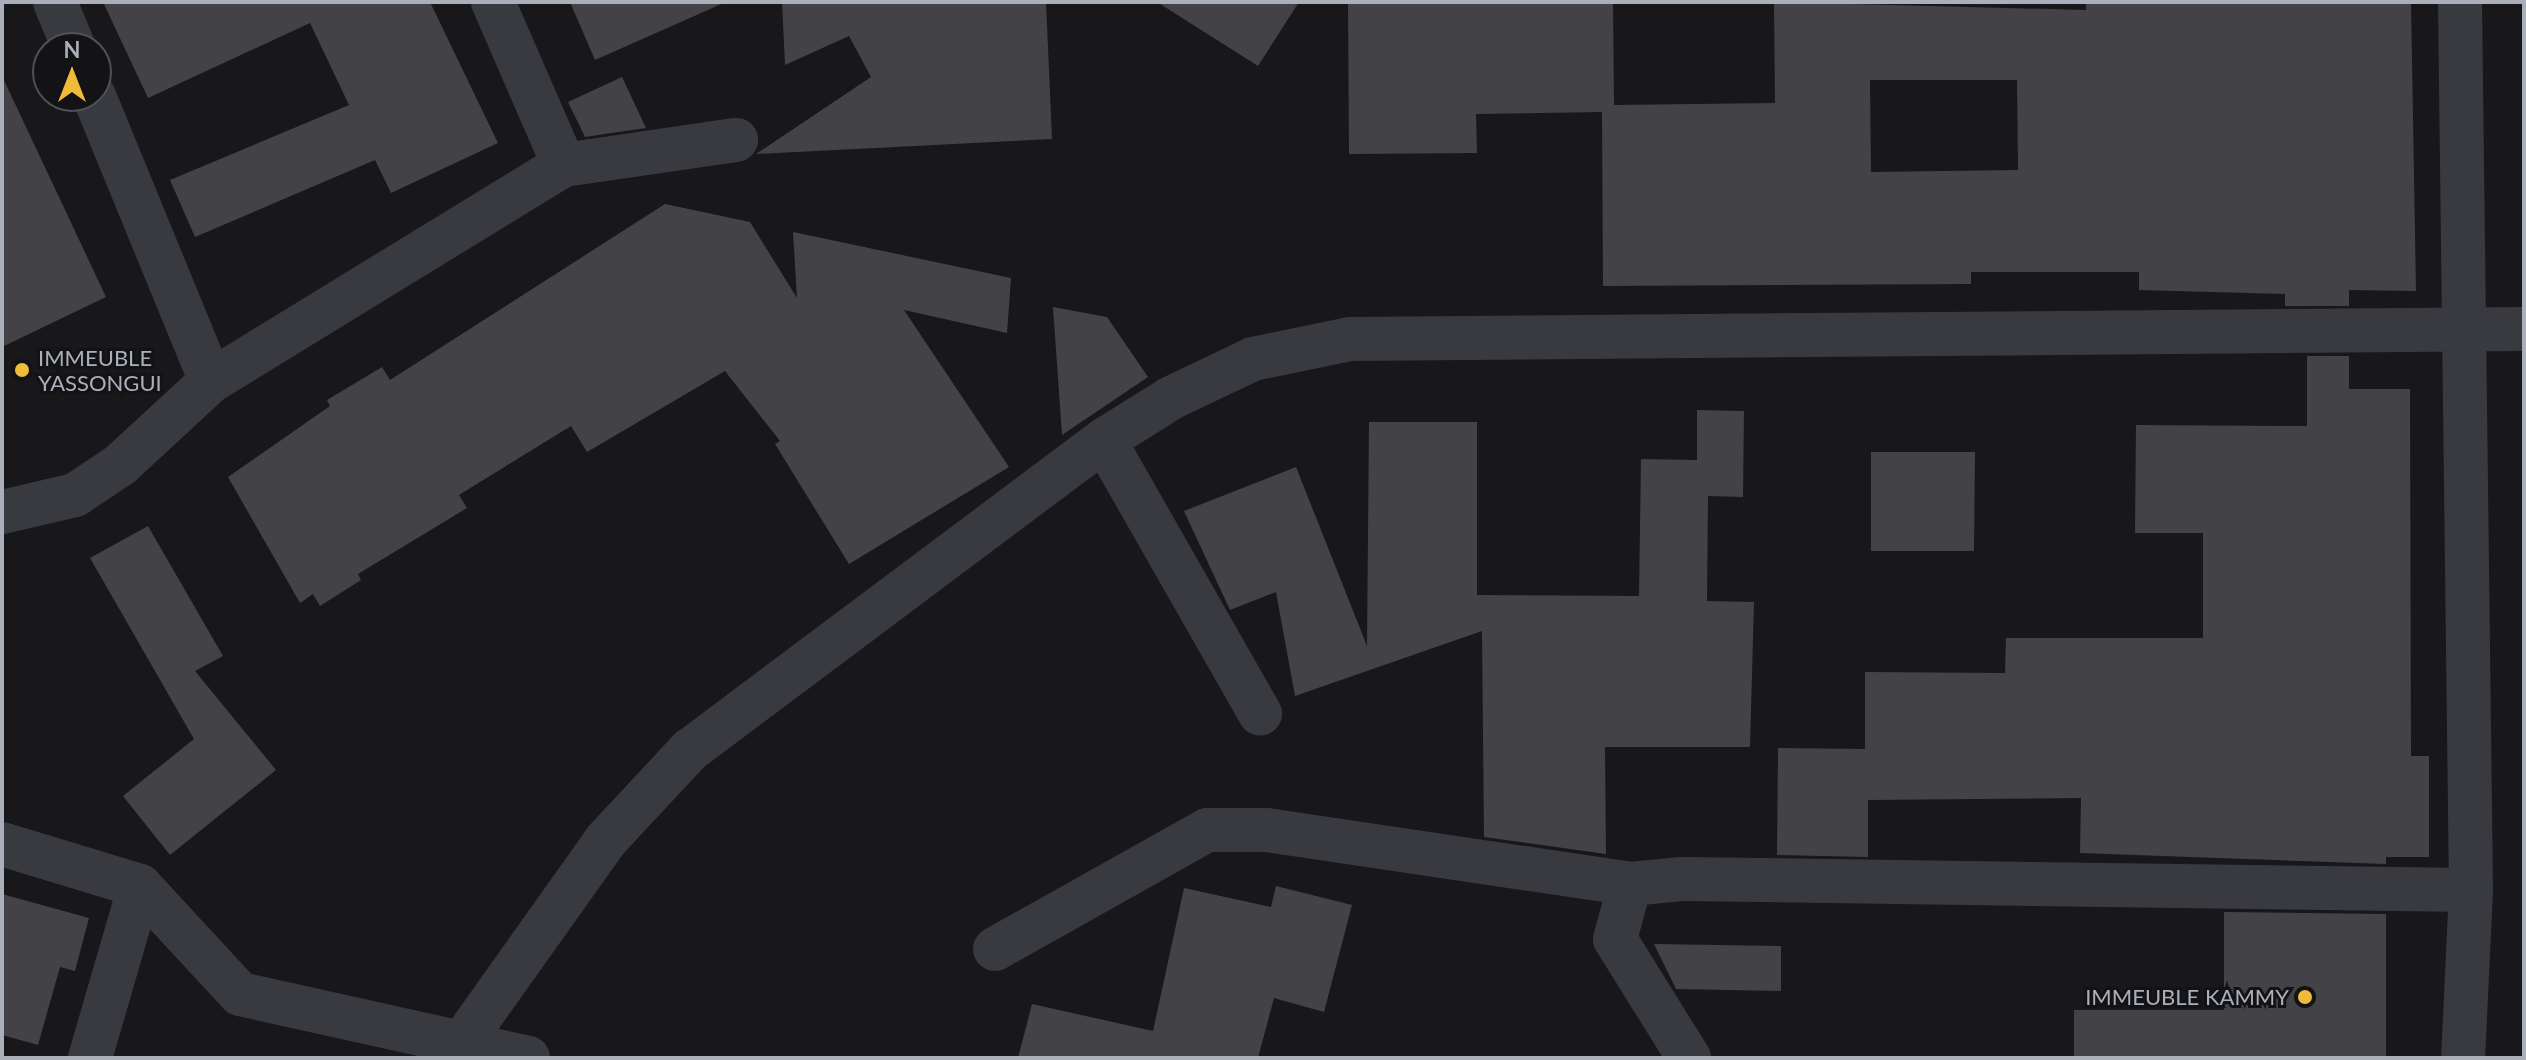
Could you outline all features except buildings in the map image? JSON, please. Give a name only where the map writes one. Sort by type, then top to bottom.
[{"type":"street","points":[[55,2],[67,32]]},
{"type":"street","points":[[493,2],[564,165]]},
{"type":"street","points":[[2460,2],[2471,890],[2463,1058]]},
{"type":"street","points":[[101,112],[211,381]]},
{"type":"street","points":[[2,512],[75,495],[120,465],[211,381],[564,165],[736,140]]},
{"type":"street","points":[[457,1050],[643,794],[978,529],[1104,440],[1171,398],[1253,359],[1350,339],[2524,329]]},
{"type":"street","points":[[1104,440],[1260,714]]},
{"type":"street","points":[[995,949],[1207,830],[1266,830],[1630,884],[1682,879],[2471,890]]},
{"type":"street","points":[[2,844],[140,886],[240,994],[457,1050],[528,1058]]},
{"type":"street","points":[[1630,884],[1615,939],[1689,1058]]},
{"type":"street","points":[[90,1058],[140,886]]},
{"type":"place","name":"IMMEUBLE YASSONGUI","points":[[22,370]]},
{"type":"place","name":"IMMEUBLE KAMMY","points":[[2305,997]]}]
